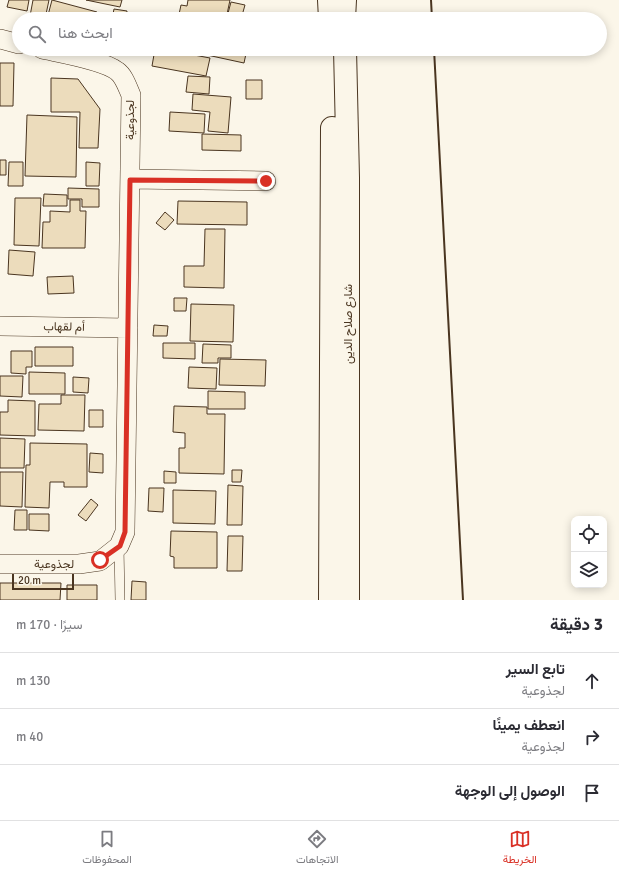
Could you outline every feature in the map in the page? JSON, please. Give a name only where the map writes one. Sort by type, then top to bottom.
[{"type":"street","points":[[329,0],[330,12]]},
{"type":"street","points":[[344,12],[345,0]]},
{"type":"street","points":[[0,39],[12,42]]},
{"type":"street","name":"لجذوعية","points":[[0,564],[79,564],[100,560],[120,546],[125,532],[130,95],[126,81],[117,71],[102,64],[70,56]]},
{"type":"street","name":"شارع صلاح الدين","points":[[330,600],[331,56]]},
{"type":"street","name":"شارع صلاح الدين","points":[[345,56],[348,178],[348,600]]},
{"type":"street","points":[[130,180],[266,181]]},
{"type":"street","name":"أم لقهاب","points":[[0,326],[128,328]]},
{"type":"lane","points":[[120,546],[120,600]]},
{"type":"building","points":[[9,0],[29,0],[27,11],[7,7]]},
{"type":"building","points":[[33,0],[49,0],[46,12],[31,12]]},
{"type":"building","points":[[52,0],[97,12],[49,12]]},
{"type":"building","points":[[86,0],[122,0],[120,7]]},
{"type":"building","points":[[188,0],[230,0],[227,12],[180,12],[181,5],[187,6]]},
{"type":"building","points":[[231,2],[245,5],[243,12],[228,12]]},
{"type":"building","points":[[114,9],[127,11],[127,12],[113,12]]},
{"type":"building","points":[[154,56],[199,56],[210,58],[206,76],[152,66]]},
{"type":"building","points":[[212,56],[246,56],[244,63]]},
{"type":"building","points":[[0,63],[14,63],[13,106],[0,106]]},
{"type":"building","points":[[188,76],[210,77],[209,94],[186,92]]},
{"type":"building","points":[[51,78],[78,79],[100,109],[98,148],[79,148],[80,112],[51,112]]},
{"type":"building","points":[[246,80],[262,80],[262,99],[246,99]]},
{"type":"building","points":[[193,94],[231,97],[228,133],[208,131],[210,112],[192,110]]},
{"type":"building","points":[[170,112],[205,114],[204,133],[169,131]]},
{"type":"building","points":[[27,115],[77,117],[76,177],[25,176]]},
{"type":"building","points":[[202,134],[241,135],[241,151],[202,150]]},
{"type":"building","points":[[0,160],[6,160],[6,175],[0,175]]},
{"type":"building","points":[[9,162],[23,162],[23,186],[8,186]]},
{"type":"building","points":[[86,162],[100,163],[99,186],[86,186]]},
{"type":"building","points":[[68,188],[99,189],[99,207],[82,207],[82,199],[68,199]]},
{"type":"building","points":[[44,194],[67,195],[67,206],[43,206]]},
{"type":"building","points":[[15,198],[41,198],[39,246],[14,245]]},
{"type":"building","points":[[70,200],[80,200],[80,211],[86,211],[85,248],[42,248],[43,222],[50,222],[50,211],[70,212]]},
{"type":"building","points":[[178,201],[247,202],[247,225],[177,224]]},
{"type":"building","points":[[165,212],[174,220],[165,230],[156,223]]},
{"type":"building","points":[[205,229],[225,229],[224,288],[184,287],[184,266],[204,266]]},
{"type":"building","points":[[9,250],[35,252],[33,276],[8,274]]},
{"type":"building","points":[[73,276],[74,293],[48,294],[47,277]]},
{"type":"building","points":[[174,298],[187,298],[186,311],[174,311]]},
{"type":"building","points":[[191,304],[234,305],[233,342],[190,341]]},
{"type":"building","points":[[154,325],[168,326],[167,336],[153,336]]},
{"type":"building","points":[[163,343],[195,343],[195,359],[163,358]]},
{"type":"building","points":[[203,344],[231,345],[231,358],[218,358],[218,363],[202,363]]},
{"type":"building","points":[[35,347],[73,347],[73,366],[35,366]]},
{"type":"building","points":[[11,351],[32,351],[32,367],[26,367],[26,374],[11,373]]},
{"type":"building","points":[[220,359],[266,360],[265,386],[219,385]]},
{"type":"building","points":[[189,367],[217,368],[216,389],[188,388]]},
{"type":"building","points":[[29,372],[65,373],[65,394],[29,394]]},
{"type":"building","points":[[0,376],[23,376],[22,397],[0,396]]},
{"type":"building","points":[[73,377],[89,378],[88,393],[73,392]]},
{"type":"building","points":[[208,391],[245,392],[245,409],[208,409]]},
{"type":"building","points":[[61,395],[85,395],[84,431],[38,430],[39,404],[61,404]]},
{"type":"building","points":[[8,400],[35,401],[35,436],[0,435],[0,412],[8,412]]},
{"type":"building","points":[[174,406],[207,407],[207,414],[225,414],[224,474],[179,473],[179,448],[185,448],[185,433],[173,432]]},
{"type":"building","points":[[89,410],[103,410],[103,427],[89,427]]},
{"type":"building","points":[[0,438],[25,439],[24,468],[0,468]]},
{"type":"building","points":[[30,443],[87,444],[87,487],[64,487],[64,482],[50,482],[49,508],[25,507],[26,465],[30,465]]},
{"type":"building","points":[[90,453],[103,454],[103,473],[89,472]]},
{"type":"building","points":[[232,470],[242,470],[241,482],[232,482]]},
{"type":"building","points":[[164,471],[176,472],[176,483],[164,483]]},
{"type":"building","points":[[0,472],[23,472],[22,507],[0,506]]},
{"type":"building","points":[[228,485],[243,486],[242,525],[227,525]]},
{"type":"building","points":[[149,488],[164,488],[163,512],[148,511]]},
{"type":"building","points":[[173,490],[216,491],[215,524],[173,523]]},
{"type":"building","points":[[91,499],[98,505],[86,521],[78,515]]},
{"type":"building","points":[[15,510],[27,510],[27,530],[14,530]]},
{"type":"building","points":[[29,514],[49,514],[49,531],[29,530]]},
{"type":"building","points":[[171,531],[217,532],[217,568],[174,568],[174,557],[170,556]]},
{"type":"building","points":[[228,536],[243,536],[242,571],[227,571]]},
{"type":"building","points":[[132,581],[146,582],[146,600],[131,600]]},
{"type":"building","points":[[0,583],[61,583],[60,600],[0,600]]},
{"type":"building","points":[[67,585],[97,585],[97,600],[67,600]]},
{"type":"wall","points":[[431,0],[432,12]]},
{"type":"wall","points":[[434,56],[463,600]]},
{"type":"route","points":[[100,560],[120,546],[125,532],[130,180],[266,181]]}]
